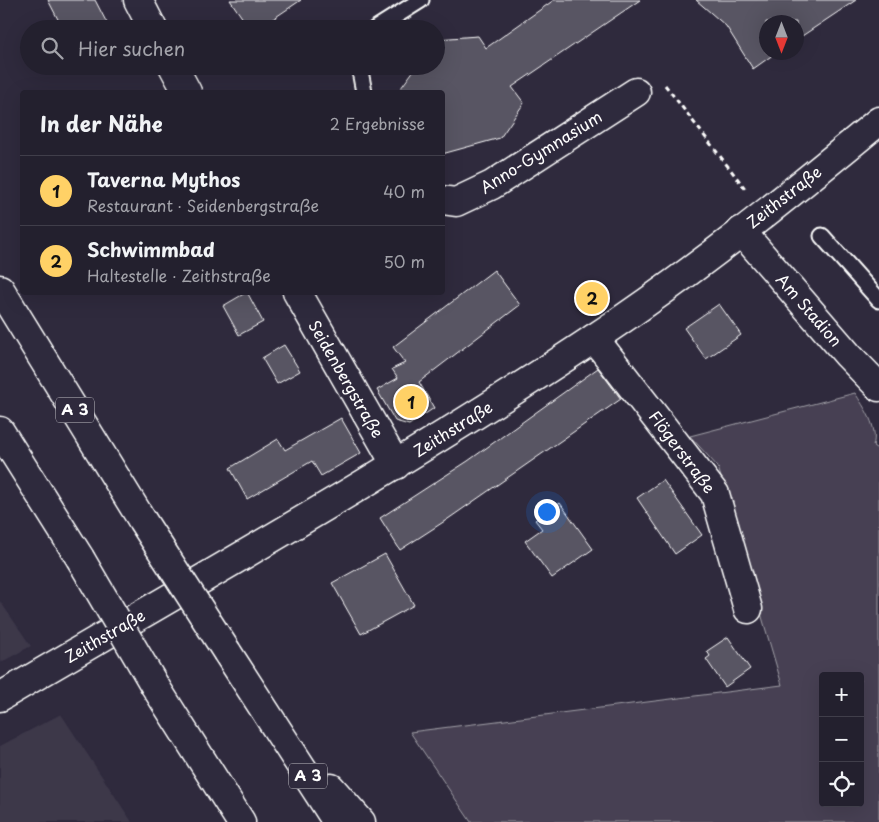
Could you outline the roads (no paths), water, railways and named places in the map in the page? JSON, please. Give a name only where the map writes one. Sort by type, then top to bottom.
[{"type":"main road","points":[[138,0],[148,20]]},
{"type":"main road","points":[[178,75],[186,90]]},
{"type":"main road","name":"Anno-Gymnasium","points":[[445,200],[456,202],[492,185],[636,92]]},
{"type":"main road","name":"Zeithstraße","points":[[0,697],[396,465],[594,338],[741,231],[879,121]]},
{"type":"main road","name":"Am Stadion","points":[[741,231],[848,355],[879,387]]},
{"type":"main road","name":"A 3","points":[[0,289],[142,520],[337,822]]},
{"type":"main road","name":"Seidenbergstraße","points":[[299,295],[396,465]]},
{"type":"main road","name":"Flögerstraße","points":[[594,338],[715,494],[748,609]]},
{"type":"main road","points":[[0,431],[80,558],[155,686],[241,822]]},
{"type":"main road","points":[[279,730],[361,822]]},
{"type":"lane","points":[[389,20],[421,0]]},
{"type":"lane","points":[[361,75],[364,90]]},
{"type":"lane","points":[[822,236],[879,300]]},
{"type":"place","name":"Schwimmbad","points":[[592,298]]},
{"type":"place","name":"Taverna Mythos","points":[[411,402]]}]
